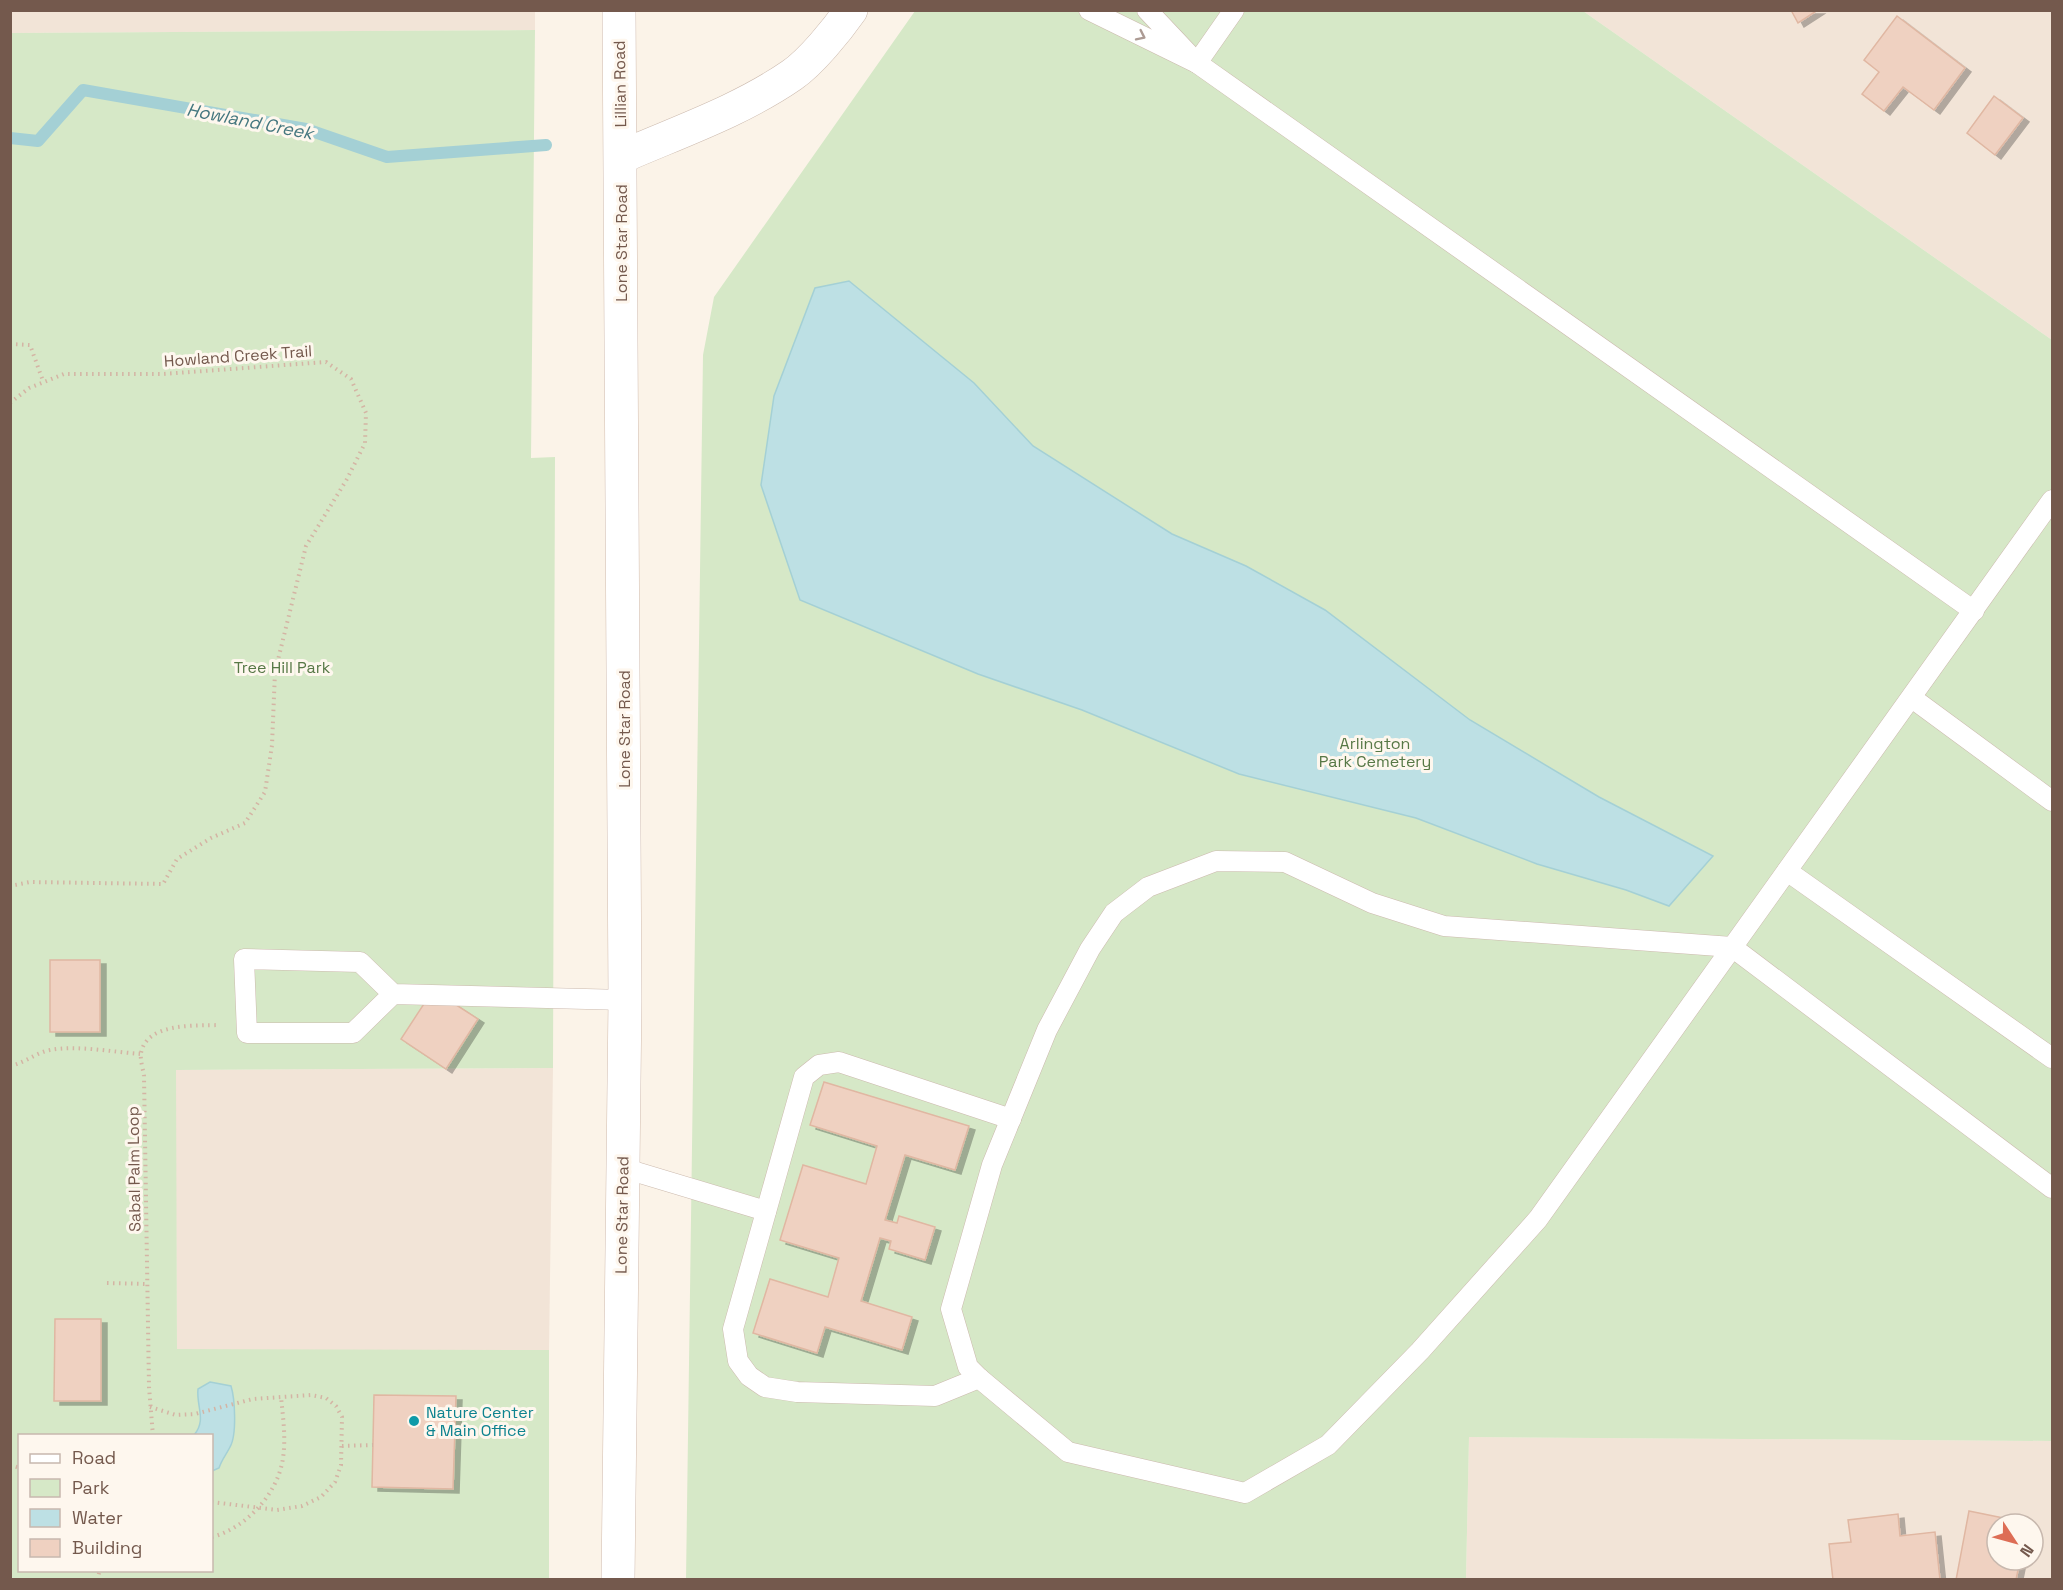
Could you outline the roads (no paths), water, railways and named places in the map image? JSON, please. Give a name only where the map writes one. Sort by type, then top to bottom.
[{"type":"street","name":"Lillian Road","points":[[619,10],[621,157]]},
{"type":"street","points":[[621,157],[742,104],[794,74],[834,34],[851,10]]},
{"type":"street","name":"Lone Star Road","points":[[618,1580],[625,1000],[621,157]]},
{"type":"lane","points":[[1089,10],[1197,63],[1974,611]]},
{"type":"lane","points":[[1148,10],[1197,63]]},
{"type":"lane","points":[[1197,63],[1234,10]]},
{"type":"lane","points":[[2052,500],[1912,698],[1732,947],[1538,1219],[1428,1342],[1328,1445],[1245,1493],[1068,1452],[968,1367],[951,1309],[992,1165],[1047,1030],[1090,949],[1114,914],[1148,887],[1216,861],[1285,862],[1372,903],[1444,926],[1732,947],[2052,1188]]},
{"type":"lane","points":[[1912,698],[2052,801]]},
{"type":"lane","points":[[1787,871],[2052,1058]]},
{"type":"lane","points":[[393,994],[353,1034],[247,1033],[244,959],[360,962],[393,994],[625,1000]]},
{"type":"lane","points":[[979,1378],[935,1396],[797,1392],[765,1387],[749,1376],[738,1361],[734,1329],[804,1077],[819,1065],[838,1062],[1011,1119]]},
{"type":"lane","points":[[623,1168],[766,1211]]},
{"type":"water","points":[[849,281],[974,383],[1033,446],[1172,534],[1246,566],[1325,610],[1470,720],[1599,797],[1713,856],[1669,906],[1626,890],[1537,864],[1416,818],[1239,774],[1082,710],[978,674],[800,600],[761,485],[774,396],[815,288]]},
{"type":"water","points":[[210,1382],[231,1386],[234,1399],[235,1417],[232,1441],[219,1468],[213,1471],[213,1434],[195,1434],[200,1424],[198,1389]]},
{"type":"waterway","name":"Howland Creek","points":[[10,138],[38,141],[83,90],[306,129],[387,157],[546,145]]},
{"type":"place","name":"Nature Center & Main Office","points":[[414,1421]]},
{"type":"park label","name":"Tree Hill Park","points":[[282,667]]},
{"type":"park label","name":"Arlington Park Cemetery","points":[[1375,752]]}]
